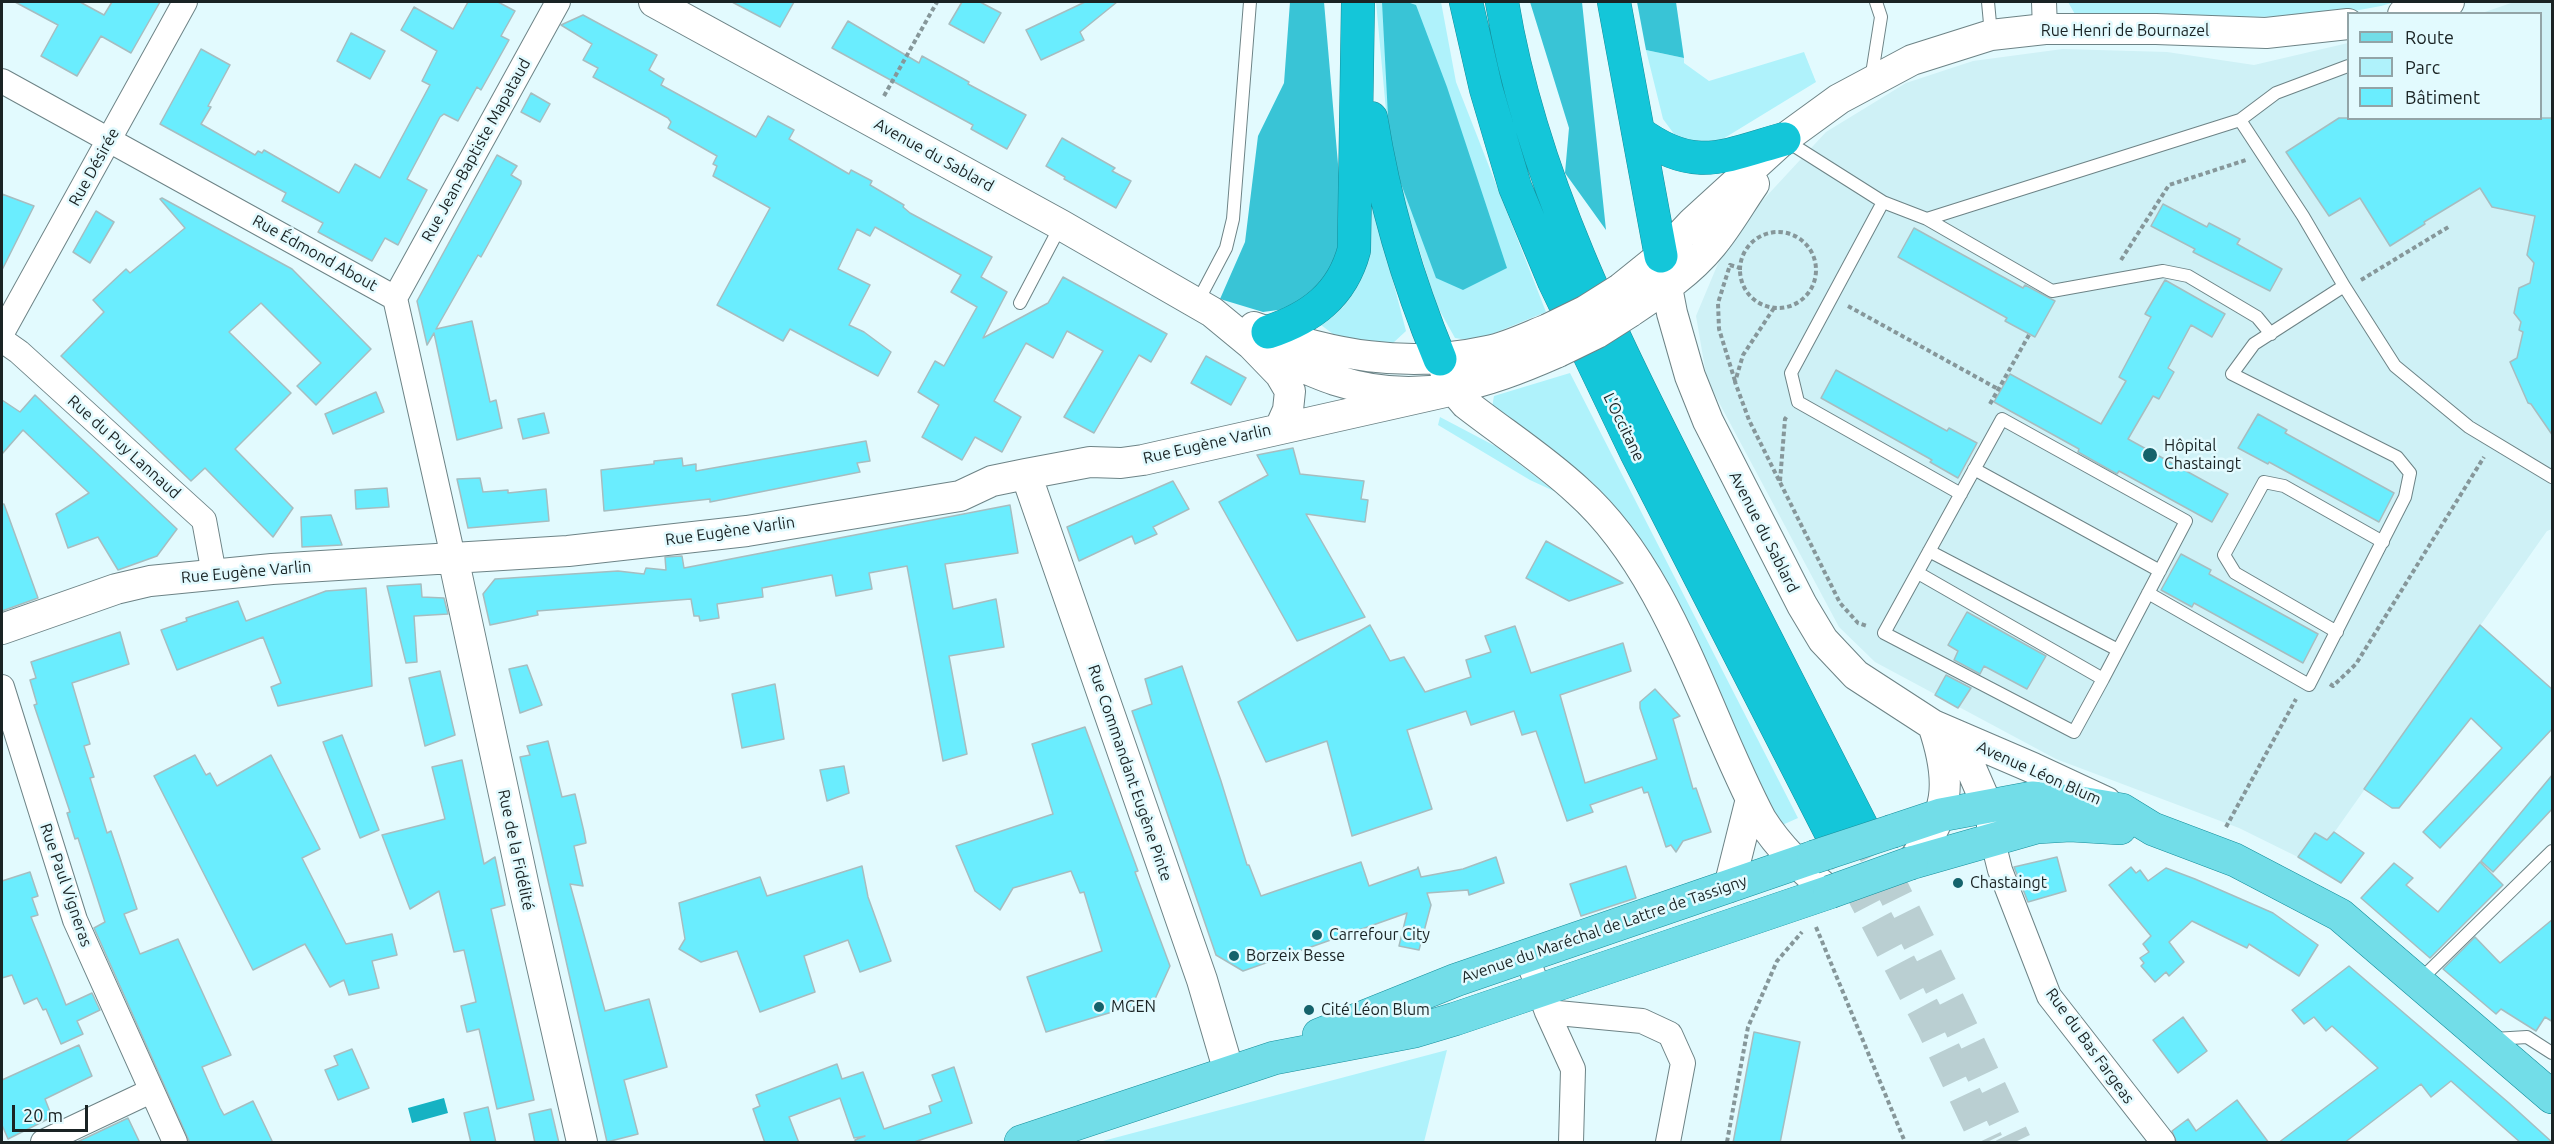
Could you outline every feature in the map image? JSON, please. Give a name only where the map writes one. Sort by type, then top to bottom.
[{"type":"highway","name":"L'Occitane","points":[[1466,2],[1486,89],[1515,187],[1554,281],[1825,845]]},
{"type":"highway","name":"L'Occitane","points":[[1502,2],[1526,112],[1557,204],[1586,273],[1655,422],[1825,845]]},
{"type":"highway","points":[[1614,2],[1661,256]]},
{"type":"highway","points":[[1260,339],[1286,327],[1320,306],[1337,289],[1349,270],[1354,250],[1358,5]]},
{"type":"highway","points":[[1358,5],[1365,81],[1385,189],[1425,321],[1440,359]]},
{"type":"highway","points":[[1638,132],[1655,145],[1686,158],[1712,159],[1784,139]]},
{"type":"main road","name":"Avenue du Maréchal de Lattre de Tassigny","points":[[1274,1058],[1325,1032],[1456,980],[1729,887],[1825,845],[1893,831],[1987,805],[2032,798],[2122,810],[2153,830],[2235,860],[2340,915],[2553,1097]]},
{"type":"main road","name":"Avenue du Maréchal de Lattre de Tassigny","points":[[1021,1143],[1274,1058],[1415,1031],[1543,1002],[1830,892],[1911,863],[1991,839],[2037,827],[2070,825],[2153,830]]},
{"type":"street","name":"Rue Désirée","points":[[2,333],[185,2]]},
{"type":"street","name":"Rue Jean-Baptiste Mapataud","points":[[395,298],[558,2]]},
{"type":"street","name":"Avenue du Sablard","points":[[654,2],[1061,225],[1204,308],[1335,380],[1370,389],[1412,393],[1454,390],[1493,378],[1553,340]]},
{"type":"street","points":[[2411,12],[2449,2]]},
{"type":"street","name":"Rue Henri de Bournazel","points":[[1661,256],[1693,222],[1784,139],[1839,99],[1912,60],[2045,15],[2156,29],[2266,33],[2347,24]]},
{"type":"street","name":"Rue Édmond About","points":[[2,81],[395,298],[453,557]]},
{"type":"street","name":"Rue Henri de Bournazel","points":[[1667,288],[1713,244],[1784,139]]},
{"type":"street","name":"Avenue du Sablard","points":[[1260,339],[1307,345],[1350,355],[1440,359],[1597,333],[1661,256]]},
{"type":"street","name":"Avenue du Sablard","points":[[1661,256],[1690,375],[1708,421],[1802,605],[1823,640],[1856,675],[1945,731]]},
{"type":"street","name":"Avenue du Sablard","points":[[1625,301],[1667,288]]},
{"type":"street","name":"Avenue du Sablard","points":[[1260,339],[1290,391],[1288,410],[1280,428]]},
{"type":"street","name":"Rue du Puy Lannaud","points":[[2,340],[19,351],[204,520],[214,574]]},
{"type":"street","points":[[1440,359],[1454,390],[1466,404],[1578,491],[1605,520],[1634,558],[1672,625],[1751,799],[1773,837],[1825,845],[1830,892]]},
{"type":"street","name":"Rue Eugène Varlin","points":[[2,629],[150,581],[214,574],[453,557],[568,552],[747,531],[960,495],[992,481],[1090,462],[1121,463],[1143,460],[1454,390]]},
{"type":"street","name":"Rue Commandant Eugène Pinte","points":[[1026,474],[1202,980],[1229,1072]]},
{"type":"street","name":"Rue de la Fidélité","points":[[453,557],[582,1143]]},
{"type":"street","name":"Rue Paul Vigneras","points":[[2,687],[75,920],[175,1143]]},
{"type":"street","points":[[1911,863],[1929,841],[1941,816],[1945,792],[1945,731]]},
{"type":"street","name":"Avenue Léon Blum","points":[[1945,731],[1987,805]]},
{"type":"street","name":"Avenue Léon Blum","points":[[1945,731],[2122,810]]},
{"type":"street","points":[[1729,887],[1751,799]]},
{"type":"street","name":"Rue du Bas Fargeas","points":[[1987,805],[1991,839],[2000,870],[2049,996],[2163,1143]]},
{"type":"street","points":[[1526,956],[1543,1002],[1573,1069],[1571,1143]]},
{"type":"street","points":[[1543,1002],[1642,1021],[1670,1034],[1683,1063],[1668,1143]]},
{"type":"street","points":[[42,1143],[151,1091]]},
{"type":"lane","points":[[1204,308],[1226,248],[1233,219],[1250,2]]},
{"type":"lane","points":[[1871,82],[1881,17],[1876,2]]},
{"type":"lane","points":[[1988,2],[1991,35]]},
{"type":"lane","points":[[1927,219],[2240,120],[2276,93],[2347,67]]},
{"type":"lane","points":[[2240,120],[2303,216],[2394,366],[2469,427],[2553,477]]},
{"type":"lane","points":[[1784,139],[1883,202],[1927,219],[2052,291],[2163,271],[2188,276],[2257,317],[2271,334]]},
{"type":"lane","points":[[1883,202],[1791,373],[1798,402],[1961,494]]},
{"type":"lane","points":[[1020,303],[1061,225]]},
{"type":"lane","points":[[2148,593],[2309,680],[2337,632],[2405,497],[2410,473],[2397,457],[2232,374],[2254,344],[2344,286]]},
{"type":"lane","points":[[2002,419],[2186,521],[2074,732],[1884,633],[1961,494],[2002,419]]},
{"type":"lane","points":[[1974,469],[2160,571]]},
{"type":"lane","points":[[2337,632],[2235,573],[2224,555],[2264,482],[2284,486],[2383,542]]},
{"type":"lane","points":[[1929,551],[2118,650]]},
{"type":"lane","points":[[1918,573],[2103,679]]},
{"type":"lane","points":[[2419,982],[2553,851]]},
{"type":"lane","points":[[2484,1040],[2528,1037],[2553,1053]]},
{"type":"path","points":[[871,121],[937,2]]},
{"type":"path","points":[[2107,280],[2169,185],[2263,155]]},
{"type":"path","points":[[2357,282],[2450,226]]},
{"type":"path","points":[[1770,232],[1795,235],[1809,247],[1817,264],[1812,288],[1806,297],[1796,304],[1774,308],[1753,299],[1746,291],[1740,268],[1742,256],[1758,237],[1770,232]]},
{"type":"path","points":[[1740,268],[1730,264],[1718,303],[1719,330],[1749,420],[1840,603],[1858,623],[1884,633]]},
{"type":"path","points":[[1812,288],[1998,389]]},
{"type":"path","points":[[1735,382],[1743,355],[1774,308]]},
{"type":"path","points":[[1987,409],[2029,335]]},
{"type":"path","points":[[1780,482],[1785,419],[1798,402]]},
{"type":"path","points":[[2213,851],[2309,680],[2334,686],[2356,664],[2494,442]]},
{"type":"path","points":[[1813,920],[1905,1143]]},
{"type":"path","points":[[1727,1143],[1748,1027],[1777,961],[1806,928]]},
{"type":"shaded area","points":[[1290,2],[1324,2],[1345,245],[1308,306],[1263,312],[1220,299],[1245,242],[1258,136],[1284,83]]},
{"type":"shaded area","points":[[1382,2],[1407,2],[1416,5],[1447,87],[1507,268],[1463,290],[1436,278],[1390,154]]},
{"type":"shaded area","points":[[1530,2],[1582,2],[1606,230],[1565,173],[1569,128]]},
{"type":"shaded area","points":[[1637,2],[1676,2],[1684,58],[1646,50]]},
{"type":"shaded area","name":"Hôpital Chastaingt","points":[[2514,2],[2552,2],[2552,529],[2547,531],[2312,864],[2239,828],[2056,759],[1875,662],[1839,627],[1707,380],[1696,316],[1722,254],[1762,201],[1826,132],[1906,83],[1973,61],[2063,49],[2167,52],[2254,65],[2347,43],[2347,120],[2542,120],[2542,12],[2485,12]]},
{"type":"shaded area","points":[[444,1098],[448,1113],[412,1123],[408,1108]]},
{"type":"green space","points":[[1376,2],[1441,2],[1456,82],[1546,312],[1475,341],[1455,338],[1436,304],[1390,154]]},
{"type":"green space","points":[[2068,2],[2395,2],[2321,17],[2076,16]]},
{"type":"green space","points":[[1646,50],[1684,58],[1684,63],[1709,81],[1804,52],[1816,82],[1713,145],[1677,138],[1663,119]]},
{"type":"green space","points":[[1362,162],[1406,331],[1393,343],[1341,340],[1321,325],[1343,307],[1357,284]]},
{"type":"green space","points":[[1570,373],[1798,818],[1780,826],[1662,586],[1492,407],[1494,396]]},
{"type":"green space","points":[[1440,417],[1497,447],[1556,492],[1530,480],[1438,425]]},
{"type":"green space","points":[[1447,1050],[1424,1142],[1099,1142]]},
{"type":"building","points":[[15,2],[80,2],[104,15],[112,2],[160,2],[131,53],[101,36],[77,76],[41,56],[58,25]]},
{"type":"building","points":[[468,2],[498,2],[515,11],[501,36],[509,40],[481,90],[477,87],[458,121],[444,114],[440,117],[407,179],[427,190],[398,245],[385,238],[372,261],[318,232],[323,223],[282,201],[286,193],[160,124],[201,49],[230,65],[201,124],[255,155],[258,151],[262,153],[264,150],[339,193],[355,164],[380,178],[430,85],[422,81],[437,51],[401,30],[414,7],[453,29]]},
{"type":"building","points":[[732,2],[794,2],[780,27]]},
{"type":"building","points":[[962,2],[980,2],[1001,13],[984,43],[949,24]]},
{"type":"building","points":[[1085,2],[1117,2],[1080,32],[1084,40],[1041,60],[1026,30]]},
{"type":"building","points":[[583,15],[657,55],[649,70],[664,79],[661,85],[756,137],[768,116],[794,130],[789,139],[849,174],[851,170],[872,181],[870,185],[904,205],[903,207],[910,213],[992,257],[981,277],[1007,292],[983,338],[1048,303],[1063,277],[1167,334],[1151,362],[1139,355],[1094,433],[1064,417],[1103,351],[1067,331],[1053,358],[1026,343],[994,401],[1021,417],[1002,452],[975,437],[962,460],[922,437],[939,405],[918,392],[935,361],[944,366],[977,307],[951,292],[961,275],[875,227],[870,236],[857,229],[838,269],[870,285],[849,325],[864,332],[891,352],[878,376],[790,329],[783,341],[717,305],[770,208],[713,176],[717,166],[713,164],[717,156],[668,128],[671,122],[668,118],[593,77],[598,68],[583,60],[592,44],[561,25]]},
{"type":"building","points":[[848,21],[919,63],[922,56],[1026,115],[1007,149],[971,129],[973,125],[832,48]]},
{"type":"building","points":[[351,33],[385,51],[370,79],[337,61]]},
{"type":"building","points":[[531,93],[550,104],[540,122],[521,112]]},
{"type":"building","points":[[2339,118],[2347,118],[2347,120],[2542,120],[2542,118],[2553,118],[2553,436],[2528,403],[2510,362],[2517,358],[2523,332],[2519,330],[2521,322],[2514,313],[2519,288],[2530,283],[2534,263],[2527,255],[2535,216],[2492,207],[2480,188],[2390,246],[2360,198],[2329,216],[2286,152]]},
{"type":"building","points":[[1062,138],[1115,168],[1112,171],[1131,181],[1116,208],[1064,179],[1065,177],[1046,166]]},
{"type":"building","points":[[497,155],[517,166],[511,175],[521,181],[521,184],[481,257],[478,255],[436,329],[472,321],[490,402],[496,400],[502,428],[457,440],[434,333],[427,345],[417,301]]},
{"type":"building","points":[[2,194],[34,206],[2,270]]},
{"type":"building","points":[[162,198],[292,269],[371,349],[316,405],[297,386],[321,363],[261,303],[229,332],[291,393],[235,449],[293,508],[273,537],[205,468],[191,481],[61,356],[104,312],[93,300],[126,269],[130,273],[185,228],[160,199]]},
{"type":"building","points":[[2163,204],[2207,227],[2209,223],[2240,239],[2237,244],[2282,269],[2270,291],[2193,252],[2195,249],[2151,226]]},
{"type":"building","points":[[96,211],[114,222],[90,263],[73,252]]},
{"type":"building","points":[[1914,228],[2023,288],[2025,285],[2055,301],[2035,337],[2005,321],[2007,318],[1898,257]]},
{"type":"building","points":[[2165,280],[2225,314],[2212,337],[2191,325],[2168,368],[2174,372],[2159,399],[2153,396],[2128,439],[2228,494],[2212,522],[2119,471],[2117,474],[2078,452],[2079,449],[1994,402],[2010,374],[2101,424],[2126,381],[2119,377],[2151,317],[2145,314]]},
{"type":"building","points":[[1206,356],[1246,378],[1231,405],[1191,383]]},
{"type":"building","points":[[1836,370],[1947,431],[1949,428],[1977,443],[1958,478],[1930,462],[1932,460],[1821,398]]},
{"type":"building","points":[[376,392],[384,412],[333,434],[325,414]]},
{"type":"building","points":[[35,395],[177,529],[157,556],[118,570],[98,537],[68,548],[56,514],[89,493],[23,430],[2,454],[2,400],[20,412]]},
{"type":"building","points":[[544,413],[549,433],[523,439],[518,419]]},
{"type":"building","points":[[2258,414],[2287,430],[2285,433],[2394,493],[2379,522],[2269,462],[2268,464],[2238,448]]},
{"type":"building","points":[[866,441],[870,461],[857,463],[860,472],[710,502],[710,499],[604,511],[601,470],[654,464],[654,461],[682,458],[683,466],[696,464],[696,471]]},
{"type":"building","points":[[1293,448],[1300,474],[1364,481],[1361,499],[1368,500],[1365,522],[1306,514],[1365,617],[1297,641],[1219,502],[1268,475],[1257,455]]},
{"type":"building","points":[[480,478],[483,492],[508,490],[508,493],[546,489],[549,521],[468,528],[457,479]]},
{"type":"building","points":[[1173,481],[1189,509],[1153,527],[1157,534],[1135,544],[1132,536],[1079,561],[1067,527]]},
{"type":"building","points":[[387,488],[389,507],[356,509],[355,490]]},
{"type":"building","points":[[2,504],[4,504],[38,598],[2,611]]},
{"type":"building","points":[[1010,505],[1018,553],[945,564],[953,609],[996,599],[1004,647],[949,656],[967,754],[943,761],[907,566],[869,573],[872,589],[836,596],[832,575],[762,588],[763,597],[717,604],[719,618],[700,621],[699,616],[694,616],[691,599],[537,611],[538,615],[490,625],[483,594],[495,579],[618,571],[644,574],[646,568],[666,570],[665,557],[682,556],[684,568]]},
{"type":"building","points":[[331,515],[342,545],[302,547],[301,517]]},
{"type":"building","points":[[1546,541],[1623,583],[1569,601],[1526,578]]},
{"type":"building","points":[[2181,554],[2211,570],[2209,574],[2318,634],[2303,663],[2194,603],[2192,607],[2161,590]]},
{"type":"building","points":[[421,584],[422,597],[444,598],[448,614],[414,616],[417,662],[406,663],[387,586]]},
{"type":"building","points":[[366,588],[372,686],[278,706],[271,687],[281,683],[263,637],[177,670],[161,630],[187,621],[186,618],[238,601],[246,621],[326,591]]},
{"type":"building","points":[[1967,612],[2046,656],[2027,689],[1984,666],[1980,674],[1954,660],[1958,651],[1948,645]]},
{"type":"building","points":[[1370,625],[1390,661],[1404,657],[1425,692],[1471,677],[1466,660],[1491,652],[1485,636],[1515,626],[1531,673],[1623,643],[1631,671],[1560,695],[1585,783],[1657,759],[1640,708],[1640,702],[1655,689],[1680,716],[1673,719],[1693,789],[1696,788],[1711,832],[1683,841],[1676,852],[1671,845],[1666,847],[1648,792],[1644,793],[1642,787],[1590,805],[1593,812],[1567,821],[1536,731],[1522,735],[1514,711],[1471,725],[1466,711],[1407,730],[1432,809],[1352,836],[1327,741],[1266,762],[1238,702]]},
{"type":"building","points":[[2480,625],[2553,690],[2553,728],[2440,848],[2423,832],[2502,748],[2471,718],[2399,808],[2392,808],[2364,789]]},
{"type":"building","points":[[120,632],[129,664],[72,683],[90,744],[84,746],[94,777],[90,778],[107,833],[111,831],[137,909],[124,914],[140,954],[178,939],[231,1055],[202,1067],[220,1108],[224,1115],[253,1101],[273,1143],[190,1143],[94,928],[105,922],[78,838],[75,839],[67,813],[70,812],[34,705],[37,704],[30,680],[36,678],[31,662]]},
{"type":"building","points":[[527,665],[542,705],[520,713],[509,669]]},
{"type":"building","points":[[1182,666],[1247,865],[1249,865],[1261,896],[1361,862],[1369,886],[1418,867],[1421,877],[1463,869],[1496,857],[1504,883],[1469,895],[1468,890],[1427,893],[1431,905],[1419,950],[1399,946],[1407,913],[1243,971],[1216,955],[1132,711],[1152,704],[1145,679]]},
{"type":"building","points":[[440,671],[455,735],[425,746],[409,678]]},
{"type":"building","points":[[1946,675],[1971,688],[1958,708],[1935,695]]},
{"type":"building","points":[[775,684],[784,739],[742,748],[732,694]]},
{"type":"building","points":[[1085,727],[1170,966],[1155,999],[1046,1032],[1027,977],[1102,951],[1084,892],[1080,893],[1071,871],[1013,888],[1000,910],[975,891],[956,846],[1053,814],[1032,744]]},
{"type":"building","points":[[342,735],[379,830],[360,838],[323,742]]},
{"type":"building","points":[[548,741],[562,797],[575,794],[584,832],[586,843],[574,846],[583,886],[570,884],[605,1011],[649,999],[667,1067],[624,1080],[638,1134],[607,1142],[520,757],[530,755],[527,746]]},
{"type":"building","points":[[195,755],[206,775],[210,773],[217,786],[271,755],[320,849],[302,858],[346,944],[392,934],[397,955],[372,961],[379,988],[349,995],[344,980],[330,987],[305,944],[253,970],[154,776]]},
{"type":"building","points":[[462,760],[484,864],[495,857],[505,905],[491,909],[534,1100],[497,1109],[479,1029],[467,1032],[461,1006],[476,1002],[464,950],[454,952],[439,891],[410,909],[382,835],[445,819],[432,767]]},
{"type":"building","points":[[844,766],[849,793],[827,801],[820,770]]},
{"type":"building","points":[[2553,774],[2553,808],[2493,872],[2481,861]]},
{"type":"building","points":[[2334,832],[2364,853],[2341,883],[2298,857],[2315,833],[2327,840]]},
{"type":"building","points":[[2057,857],[2066,891],[2028,902],[2014,867]]},
{"type":"building","points":[[2480,862],[2503,885],[2430,958],[2361,898],[2394,863],[2413,878],[2406,885],[2438,912]]},
{"type":"building","points":[[862,866],[868,897],[891,961],[860,972],[848,940],[804,956],[815,992],[760,1012],[737,951],[701,962],[679,949],[685,939],[679,903],[760,877],[767,896]]},
{"type":"building","points":[[1626,866],[1636,898],[1581,916],[1570,884]]},
{"type":"building","points":[[2131,867],[2136,873],[2140,870],[2148,881],[2166,868],[2195,879],[2273,913],[2318,945],[2299,976],[2249,944],[2247,948],[2192,921],[2169,942],[2184,962],[2169,976],[2166,972],[2155,982],[2141,966],[2144,963],[2140,958],[2149,952],[2143,944],[2151,936],[2109,885]]},
{"type":"building","points":[[30,872],[38,896],[32,898],[38,915],[31,917],[66,1005],[92,993],[100,1010],[77,1021],[83,1034],[61,1044],[46,1009],[43,1010],[37,998],[24,1004],[12,975],[2,978],[2,881]]},
{"type":"building","points":[[2553,919],[2553,1022],[2545,1017],[2536,1031],[2501,1009],[2496,1014],[2443,969],[2475,937],[2500,963]]},
{"type":"building","points":[[2349,966],[2553,1143],[2521,1143],[2451,1081],[2431,1097],[2421,1084],[2344,1143],[2278,1143],[2378,1068],[2332,1026],[2326,1031],[2314,1017],[2304,1024],[2292,1010]]},
{"type":"building","points":[[2183,1017],[2207,1051],[2178,1073],[2153,1040]]},
{"type":"building","points":[[1754,1032],[1800,1042],[1780,1143],[1733,1143]]},
{"type":"building","points":[[79,1045],[92,1076],[45,1099],[52,1117],[8,1139],[2,1125],[2,1080]]},
{"type":"building","points":[[352,1049],[369,1088],[338,1100],[325,1070],[338,1065],[334,1056]]},
{"type":"building","points":[[837,1064],[842,1079],[863,1072],[884,1129],[931,1113],[929,1106],[942,1101],[932,1075],[954,1067],[972,1123],[911,1143],[856,1143],[855,1140],[865,1136],[854,1138],[840,1098],[789,1117],[799,1143],[765,1143],[753,1109],[760,1106],[756,1095]]},
{"type":"building","points":[[2237,1100],[2269,1143],[2177,1143],[2172,1131],[2188,1119],[2196,1131]]},
{"type":"building","points":[[488,1107],[496,1143],[471,1143],[464,1113]]},
{"type":"building","points":[[551,1109],[559,1143],[535,1143],[529,1114]]},
{"type":"building","points":[[128,1118],[140,1143],[75,1143]]},
{"type":"tunnel","points":[[1861,825],[2015,1142]]},
{"type":"tunnel","points":[[1831,833],[1933,1027],[1987,1142]]},
{"type":"place","name":"Hôpital Chastaingt","points":[[2150,455]]},
{"type":"place","name":"Chastaingt","points":[[1958,883]]},
{"type":"place","name":"Carrefour City","points":[[1317,935]]},
{"type":"place","name":"Borzeix Besse","points":[[1234,956]]},
{"type":"place","name":"MGEN","points":[[1099,1007]]},
{"type":"place","name":"Cité Léon Blum","points":[[1309,1010]]}]
